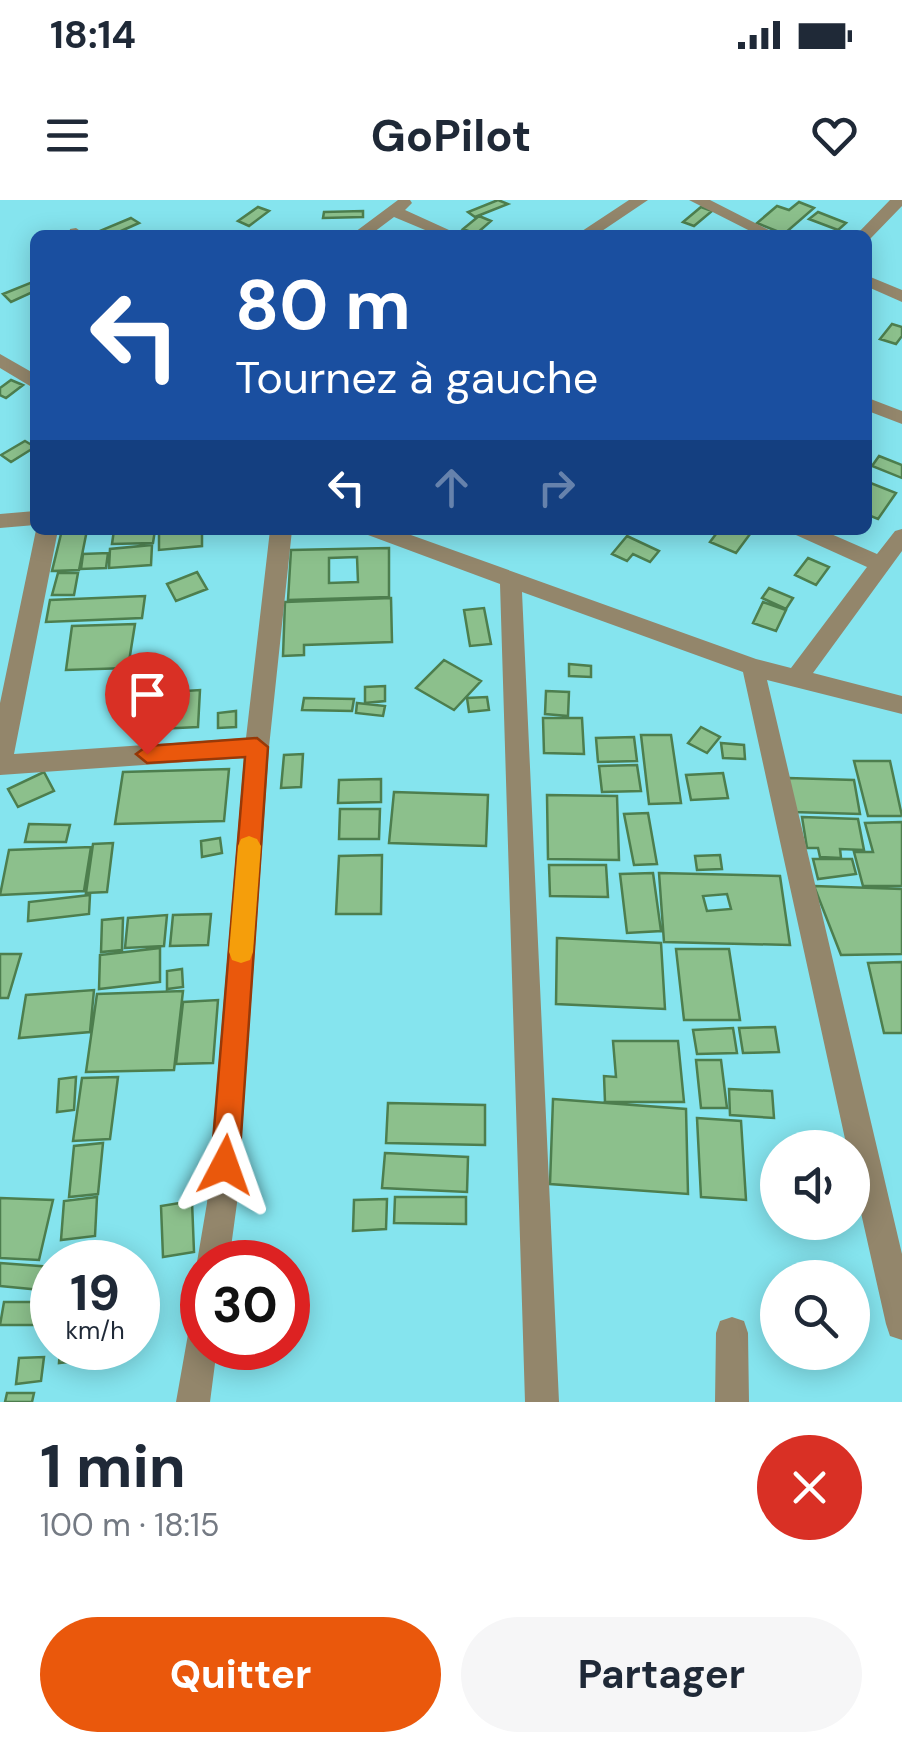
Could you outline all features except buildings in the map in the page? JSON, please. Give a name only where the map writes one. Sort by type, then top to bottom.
[{"type":"street","points":[[592,230],[640,200]]},
{"type":"street","points":[[697,200],[760,230]]},
{"type":"street","points":[[869,230],[899,200]]},
{"type":"street","points":[[366,230],[400,205],[443,230]]},
{"type":"street","points":[[872,283],[902,297]]},
{"type":"street","points":[[0,360],[30,380]]},
{"type":"street","points":[[872,406],[902,418]]},
{"type":"street","points":[[0,520],[30,518]]},
{"type":"street","points":[[46,535],[0,763],[257,747]]},
{"type":"street","points":[[216,1240],[257,747],[279,535]]},
{"type":"street","points":[[390,535],[752,667],[902,705]]},
{"type":"street","points":[[438,535],[446,553]]},
{"type":"street","points":[[814,535],[881,565]]},
{"type":"street","points":[[795,680],[902,536]]},
{"type":"street","points":[[511,580],[542,1402]]},
{"type":"street","points":[[752,667],[902,1324]]},
{"type":"street","points":[[732,1334],[732,1402]]},
{"type":"street","points":[[192,1402],[197,1370]]},
{"type":"slow traffic","points":[[241,952],[249,846]]},
{"type":"route","points":[[147,754],[257,747],[225,1165]]}]
